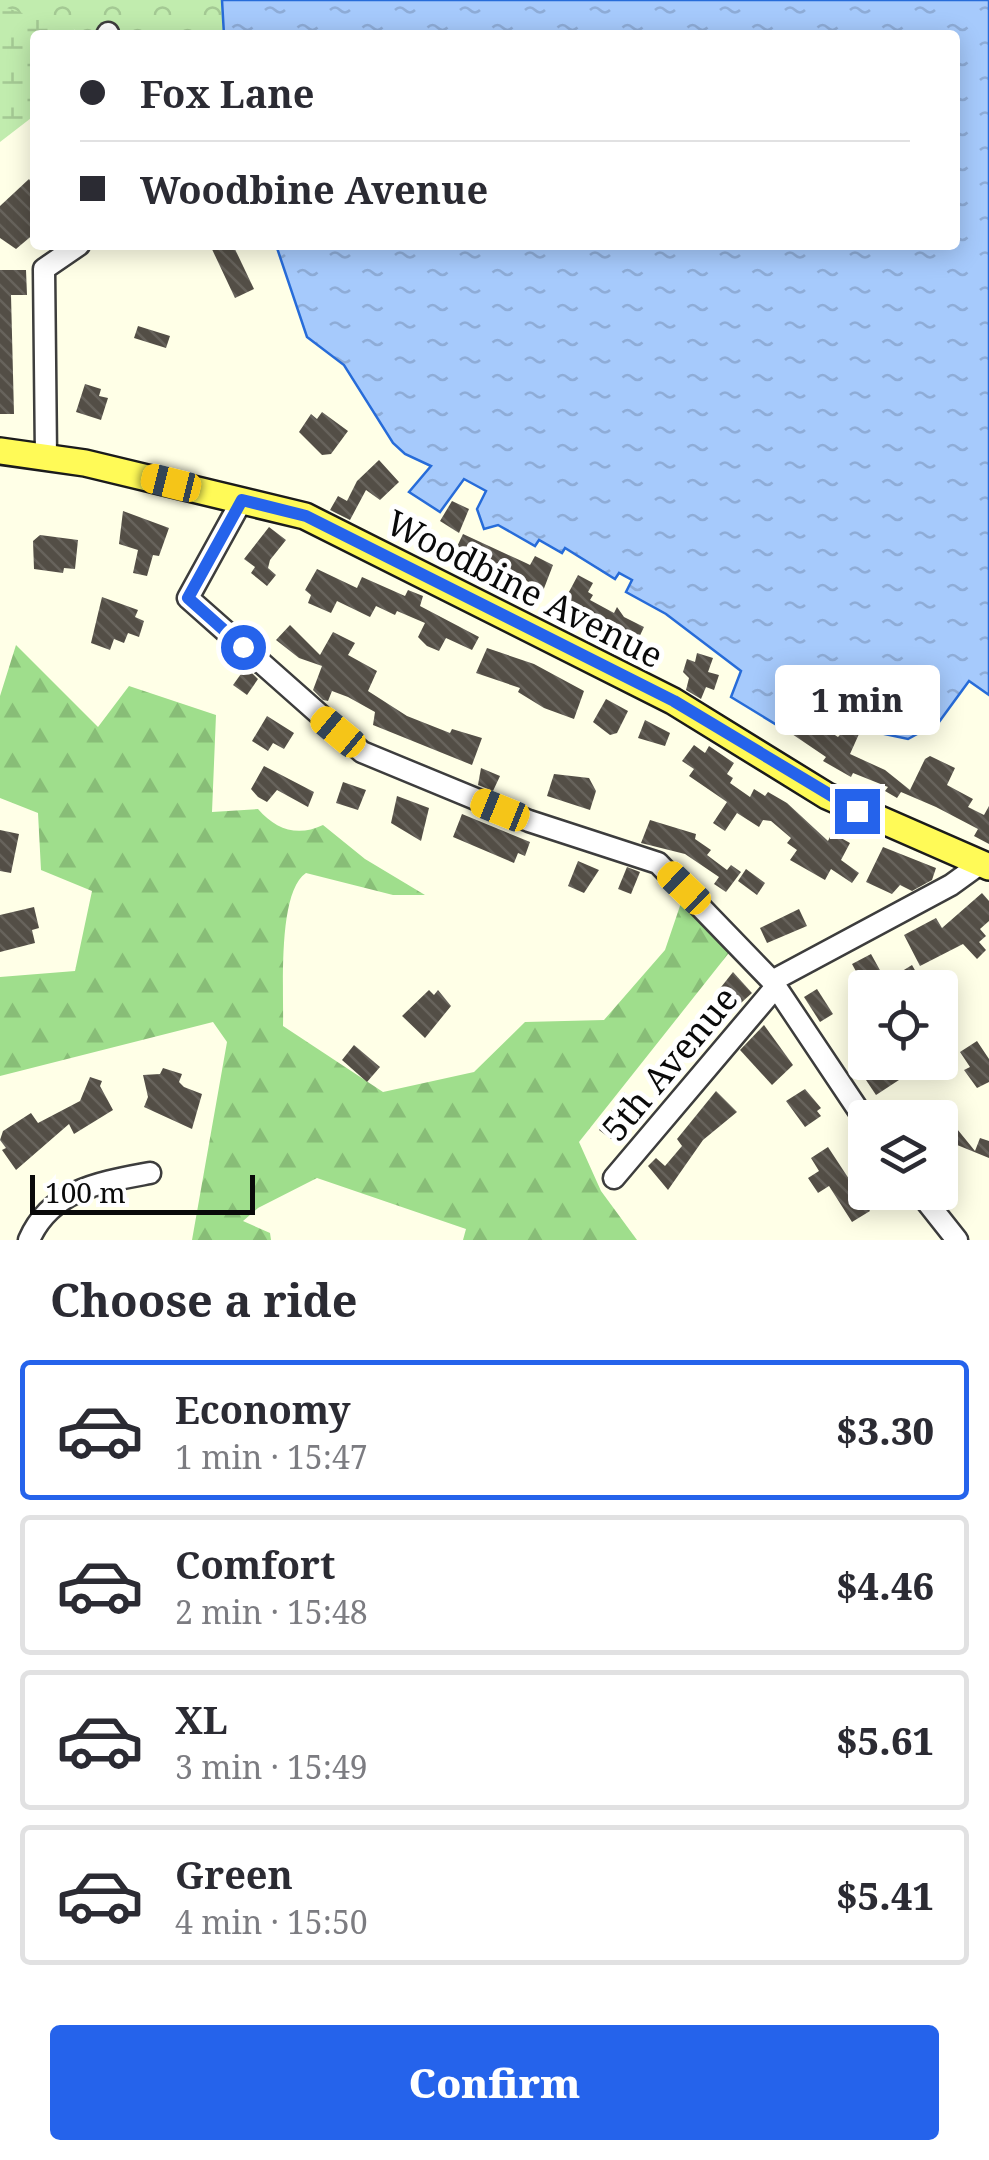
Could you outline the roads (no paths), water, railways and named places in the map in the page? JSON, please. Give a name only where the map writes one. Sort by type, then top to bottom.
[{"type":"main road","name":"Woodbine Avenue","points":[[0,452],[46,456],[306,516],[674,701],[827,796],[985,866]]},
{"type":"street","points":[[46,456],[44,269],[72,250]]},
{"type":"street","points":[[242,500],[188,598],[289,692],[362,752],[528,821],[658,863],[773,985],[851,1100]]},
{"type":"street","name":"5th Avenue","points":[[614,1178],[773,985],[985,866]]},
{"type":"street","points":[[29,1240],[48,1212],[72,1191],[150,1172]]},
{"type":"street","points":[[933,1210],[957,1240]]},
{"type":"water","points":[[222,0],[989,0],[989,695],[969,681],[939,722],[908,739],[880,733],[842,713],[833,725],[807,708],[790,733],[731,697],[741,671],[666,614],[626,592],[632,580],[619,573],[615,579],[565,548],[562,553],[539,540],[535,546],[498,525],[484,529],[477,509],[486,491],[464,479],[440,512],[409,492],[431,466],[405,454],[393,443],[344,365],[307,337],[278,250],[960,250],[960,30],[224,30]]}]
